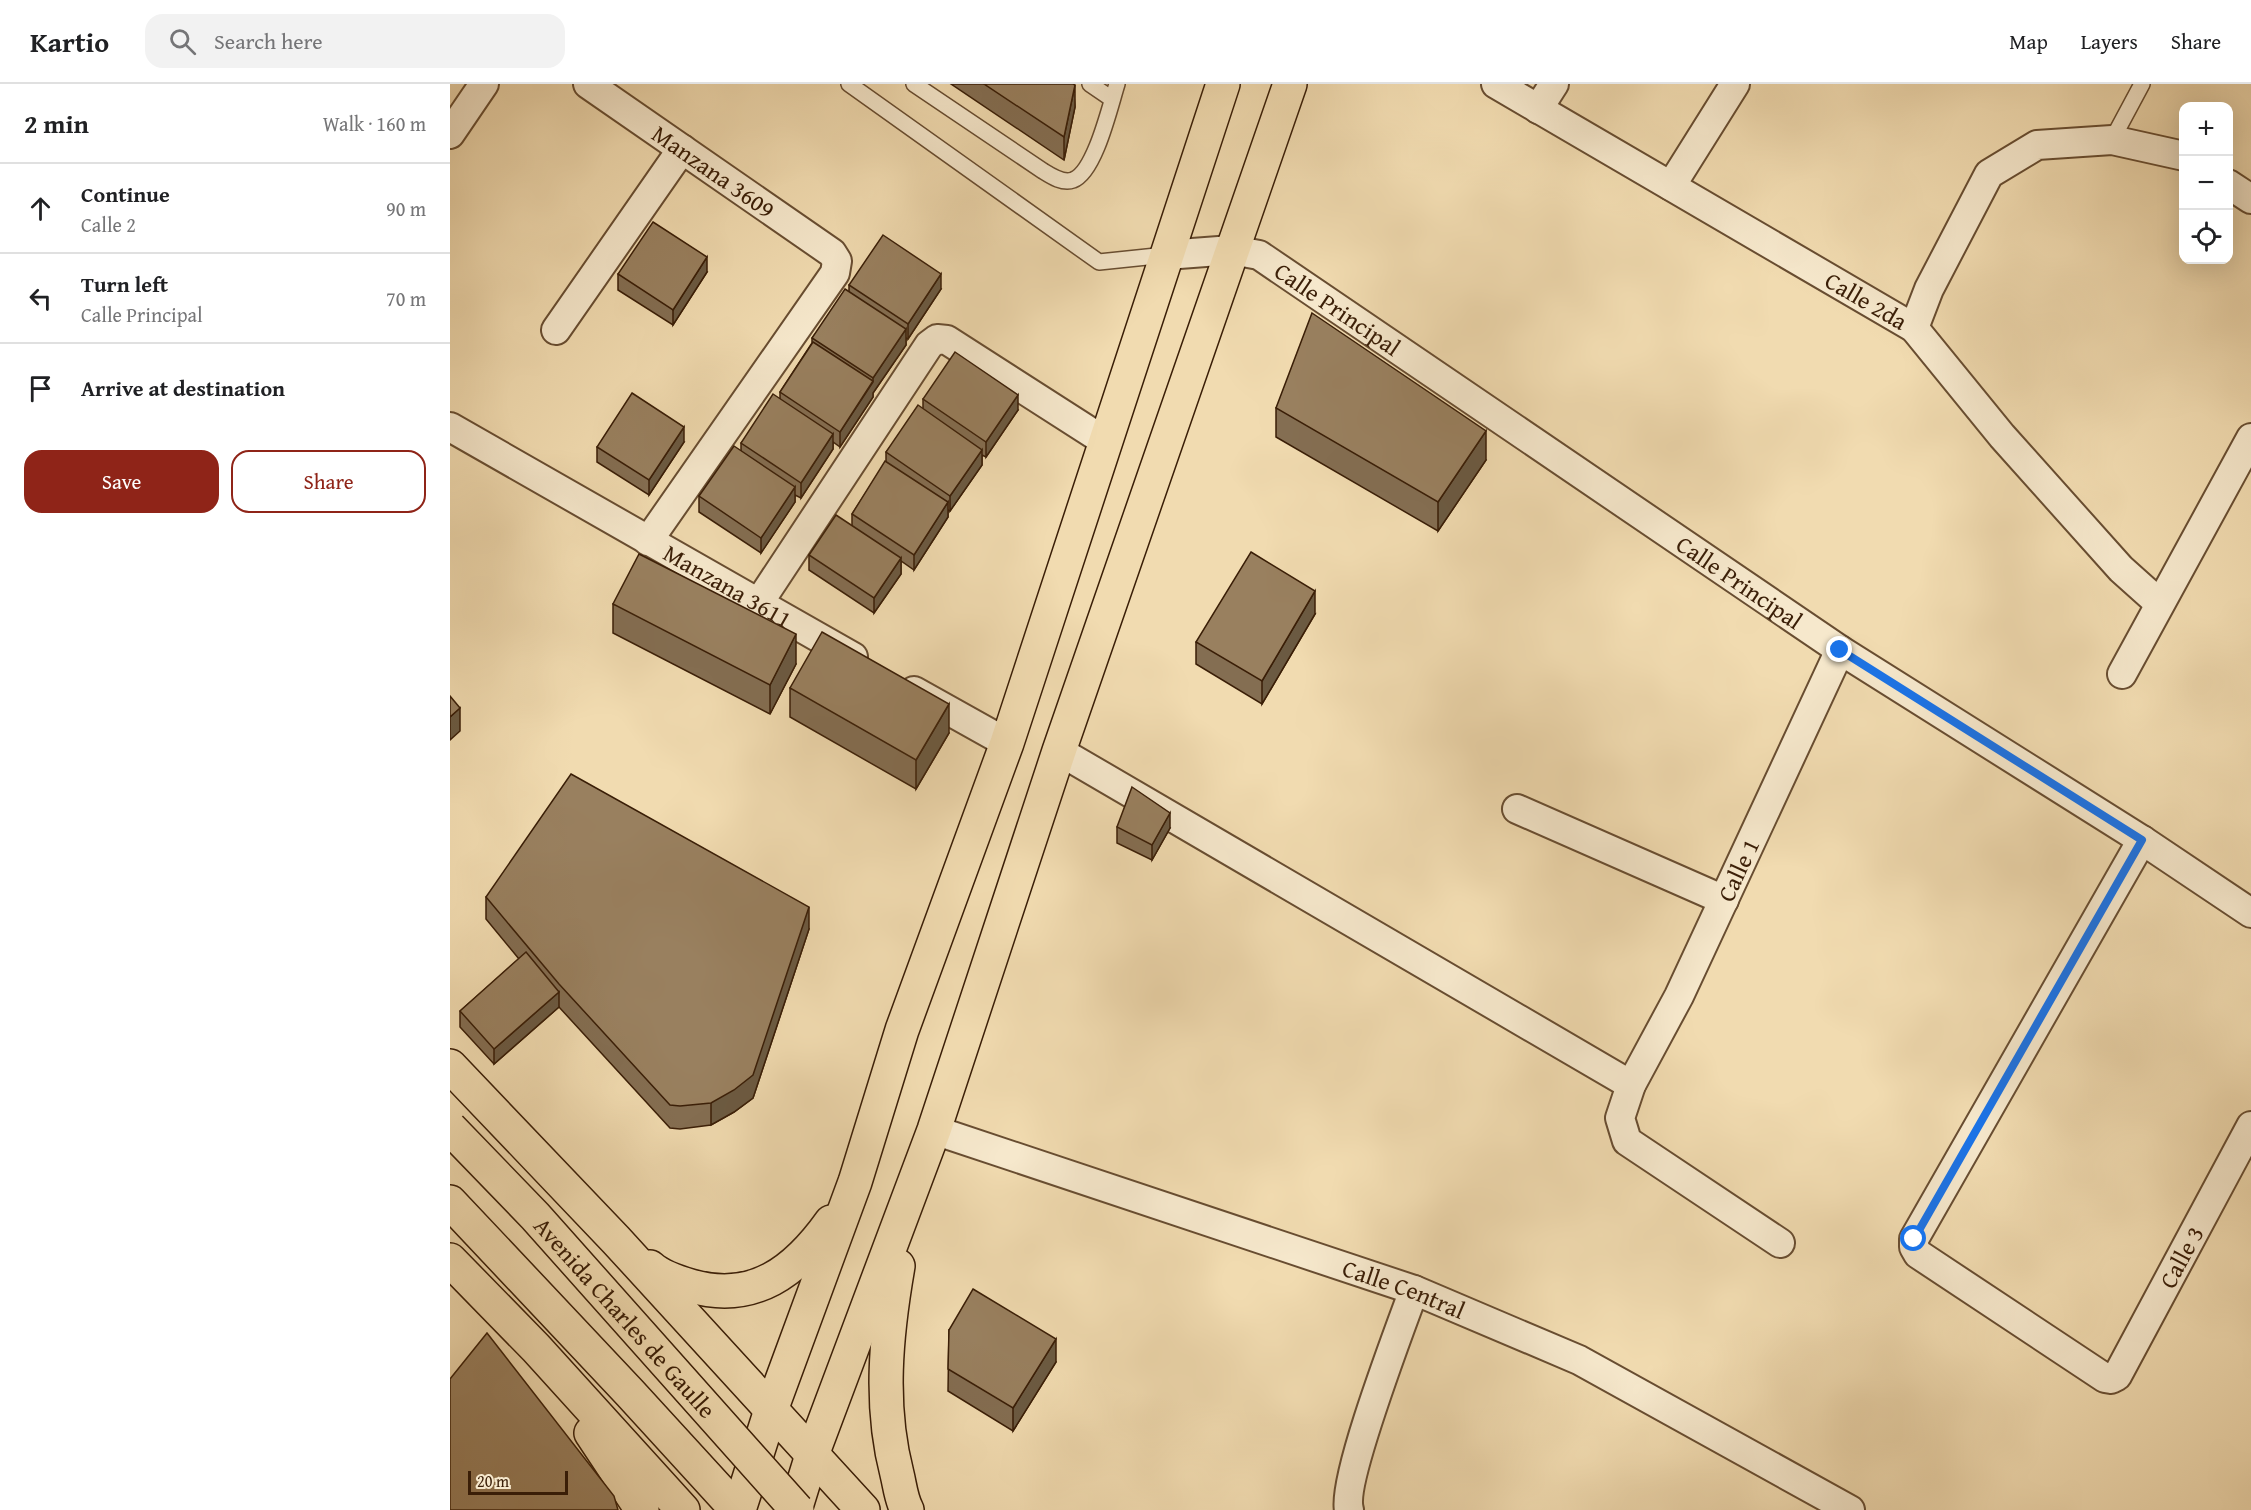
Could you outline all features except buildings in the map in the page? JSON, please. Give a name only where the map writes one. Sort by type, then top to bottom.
[{"type":"main road","points":[[796,1510],[812,1455],[934,1130],[1059,751],[1290,84]]},
{"type":"main road","points":[[738,1510],[771,1410],[855,1182],[902,1030],[1007,743],[1221,85]]},
{"type":"main road","points":[[450,1066],[616,1239],[863,1510]]},
{"type":"main road","name":"Avenida Charles de Gaulle","points":[[450,1128],[535,1216],[796,1510]]},
{"type":"main road","points":[[616,1239],[656,1272],[678,1282],[725,1292],[748,1289],[784,1273],[800,1259],[836,1216],[855,1182]]},
{"type":"main road","points":[[907,1510],[893,1460],[885,1396],[885,1364],[910,1196]]},
{"type":"main road","name":"Avenida Charles de Gaulle","points":[[450,1202],[738,1510]]},
{"type":"main road","points":[[450,1260],[536,1348],[683,1510]]},
{"type":"main road","points":[[536,1348],[642,1510]]},
{"type":"street","points":[[450,134],[484,84]]},
{"type":"street","name":"Manzana 3609","points":[[588,84],[832,253],[837,261],[835,273],[648,541]]},
{"type":"street","name":"Calle 2da","points":[[1496,84],[1914,328],[1929,289],[1989,174],[2037,145],[2112,140],[2179,155]]},
{"type":"street","points":[[1538,109],[1554,84]]},
{"type":"street","points":[[1671,186],[1735,84]]},
{"type":"street","points":[[556,330],[682,149]]},
{"type":"street","points":[[2233,187],[2251,199]]},
{"type":"street","name":"Calle Principal","points":[[1166,255],[1232,250],[1259,255],[1840,650],[2142,840],[2251,913]]},
{"type":"street","points":[[1914,328],[2002,436],[2089,534],[2121,569],[2159,603]]},
{"type":"street","points":[[758,604],[928,345],[937,339],[947,340],[1106,442]]},
{"type":"street","name":"Manzana 3611","points":[[450,427],[758,604],[1007,743]]},
{"type":"street","points":[[2122,674],[2251,438]]},
{"type":"street","name":"Calle 1","points":[[1780,1243],[1627,1141],[1620,1118],[1631,1085],[1679,996],[1840,650]]},
{"type":"street","points":[[1059,751],[1631,1085]]},
{"type":"street","points":[[1517,809],[1724,900]]},
{"type":"street","name":"Calle 3","points":[[2142,840],[1914,1239],[1914,1247],[1918,1254],[2105,1378],[2111,1379],[2117,1376],[2251,1126]]},
{"type":"street","name":"Calle Central","points":[[934,1130],[1414,1290],[1579,1360],[1850,1510]]},
{"type":"street","points":[[1349,1510],[1347,1503],[1360,1448],[1414,1290]]},
{"type":"lane","points":[[849,84],[1099,262],[1166,255]]},
{"type":"lane","points":[[914,84],[1059,180],[1072,180],[1083,173],[1092,158],[1117,84]]},
{"type":"lane","points":[[1090,84],[1112,99]]},
{"type":"lane","points":[[2112,140],[2142,84]]},
{"type":"route","points":[[1840,650],[2142,840],[1914,1239]]}]
